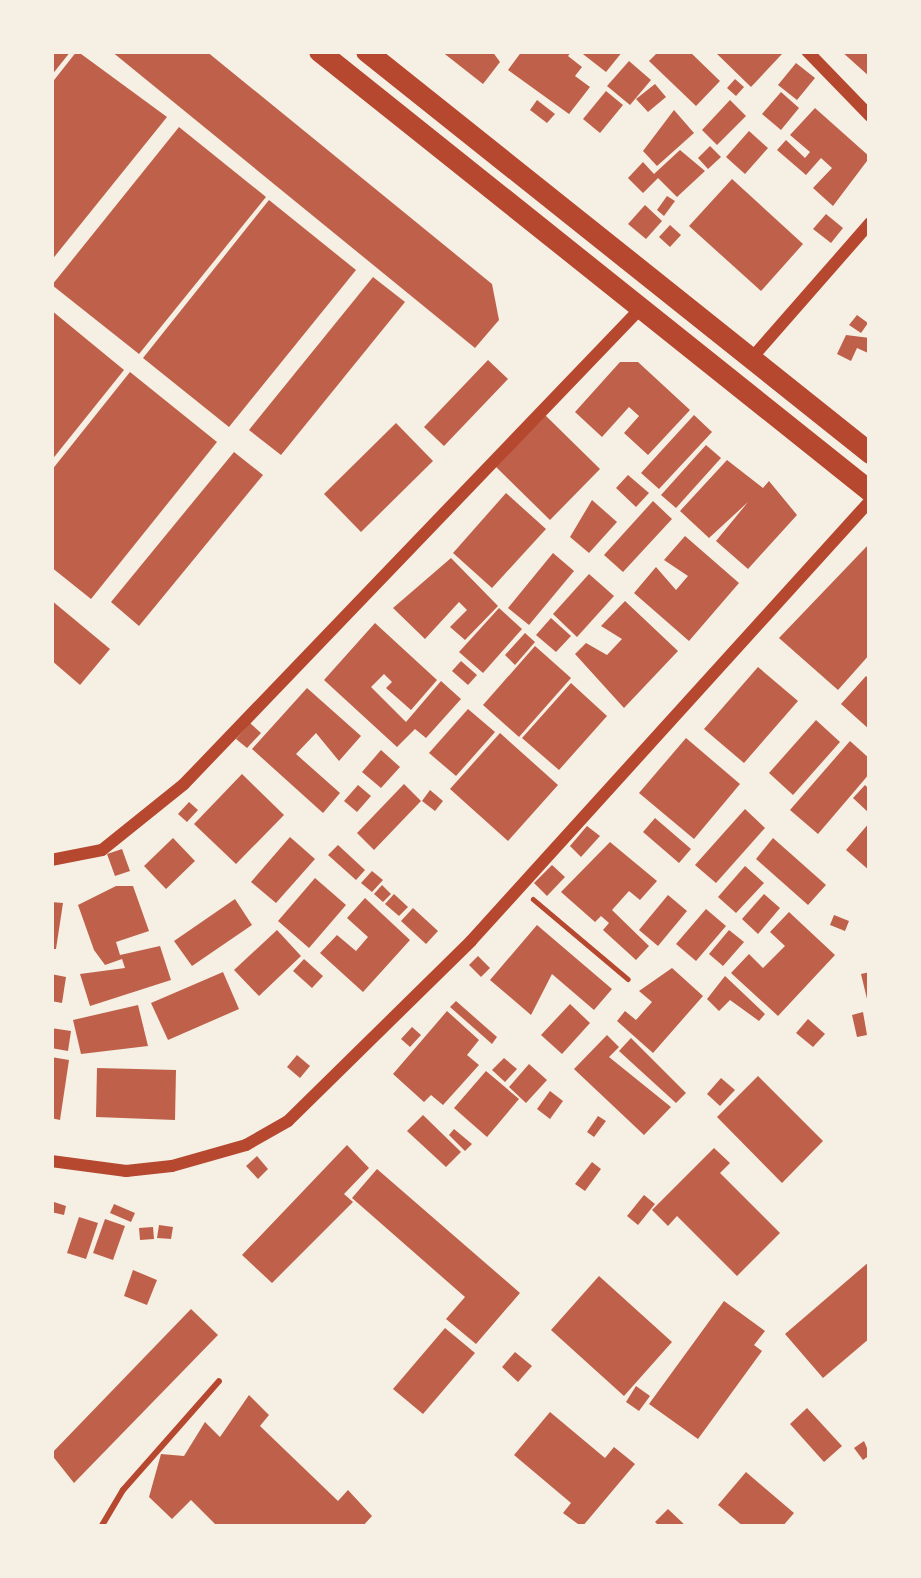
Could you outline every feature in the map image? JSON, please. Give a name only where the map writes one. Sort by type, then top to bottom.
[{"type":"highway","points":[[319,51],[638,311],[870,491]]},
{"type":"highway","points":[[366,51],[870,453]]},
{"type":"street","points":[[807,51],[870,116]]},
{"type":"street","points":[[751,358],[870,223]]},
{"type":"street","points":[[51,860],[102,850],[184,784],[638,311]]},
{"type":"street","points":[[51,1161],[126,1171],[172,1166],[246,1145],[288,1121],[520,887],[870,501]]},
{"type":"lane","points":[[101,1527],[123,1490],[218,1381]]},
{"type":"path","points":[[520,887],[628,980]]},
{"type":"building","points":[[51,51],[71,51],[51,76]]},
{"type":"building","points":[[77,51],[167,117],[51,261],[51,84]]},
{"type":"building","points":[[111,51],[206,51],[492,284],[499,320],[475,348]]},
{"type":"building","points":[[441,51],[492,51],[500,62],[483,84]]},
{"type":"building","points":[[522,51],[572,51],[568,56],[582,67],[575,76],[590,87],[569,114],[508,70]]},
{"type":"building","points":[[579,51],[623,51],[606,72]]},
{"type":"building","points":[[659,51],[689,51],[720,81],[696,106],[649,61]]},
{"type":"building","points":[[714,51],[779,51],[782,54],[751,87]]},
{"type":"building","points":[[841,51],[870,51],[870,77]]},
{"type":"building","points":[[629,61],[651,80],[630,105],[607,86]]},
{"type":"building","points":[[796,63],[815,78],[797,100],[778,85]]},
{"type":"building","points":[[735,79],[744,87],[736,96],[727,88]]},
{"type":"building","points":[[655,84],[666,97],[648,112],[636,99]]},
{"type":"building","points":[[606,91],[623,105],[600,133],[583,119]]},
{"type":"building","points":[[781,92],[799,108],[781,130],[762,114]]},
{"type":"building","points":[[537,100],[555,114],[547,123],[530,110]]},
{"type":"building","points":[[730,100],[746,116],[717,145],[702,130]]},
{"type":"building","points":[[815,108],[870,157],[833,206],[813,188],[832,168],[821,158],[806,175],[777,150],[786,140],[805,158],[810,152],[790,135]]},
{"type":"building","points":[[674,110],[694,133],[657,166],[643,151]]},
{"type":"building","points":[[179,127],[266,197],[139,354],[52,285]]},
{"type":"building","points":[[749,131],[768,148],[745,174],[726,157]]},
{"type":"building","points":[[710,146],[721,157],[708,169],[698,158]]},
{"type":"building","points":[[680,150],[705,171],[677,197],[658,178],[643,193],[628,178],[643,162],[654,174]]},
{"type":"building","points":[[732,179],[803,244],[761,291],[689,226]]},
{"type":"building","points":[[667,196],[675,201],[664,216],[657,210]]},
{"type":"building","points":[[269,200],[356,270],[229,427],[143,358]]},
{"type":"building","points":[[645,205],[662,221],[646,239],[628,224]]},
{"type":"building","points":[[826,214],[843,228],[831,243],[813,229]]},
{"type":"building","points":[[670,225],[681,235],[670,247],[659,237]]},
{"type":"building","points":[[373,277],[405,302],[281,455],[249,430]]},
{"type":"building","points":[[51,310],[124,370],[51,461]]},
{"type":"building","points":[[857,315],[868,323],[861,333],[849,325]]},
{"type":"building","points":[[846,335],[870,338],[868,353],[857,348],[851,361],[837,354]]},
{"type":"building","points":[[488,360],[508,379],[444,446],[424,427]]},
{"type":"building","points":[[620,362],[638,362],[690,410],[648,455],[624,433],[639,416],[629,407],[602,437],[575,412]]},
{"type":"building","points":[[130,372],[217,442],[91,599],[51,567],[51,471]]},
{"type":"building","points":[[544,414],[600,469],[550,520],[494,465]]},
{"type":"building","points":[[694,415],[712,432],[659,489],[641,473]]},
{"type":"building","points":[[396,423],[433,461],[361,532],[324,494]]},
{"type":"building","points":[[706,445],[721,458],[676,508],[661,495]]},
{"type":"building","points":[[234,452],[263,475],[139,626],[111,602]]},
{"type":"building","points":[[727,460],[763,488],[769,481],[797,515],[748,569],[716,541],[748,502],[709,538],[680,511]]},
{"type":"building","points":[[628,475],[649,493],[636,507],[616,488]]},
{"type":"building","points":[[506,493],[546,529],[492,588],[453,553]]},
{"type":"building","points":[[592,500],[617,522],[589,553],[570,537]]},
{"type":"building","points":[[653,501],[672,519],[623,572],[604,555]]},
{"type":"building","points":[[685,536],[739,583],[689,641],[634,593],[656,567],[676,590],[688,576],[664,560]]},
{"type":"building","points":[[870,543],[870,654],[838,690],[779,638]]},
{"type":"building","points":[[553,553],[574,571],[529,625],[508,608]]},
{"type":"building","points":[[451,558],[498,606],[465,640],[450,627],[467,610],[459,602],[425,639],[393,608]]},
{"type":"building","points":[[589,574],[614,596],[577,637],[553,614]]},
{"type":"building","points":[[51,600],[110,649],[80,685],[51,660]]},
{"type":"building","points":[[625,601],[678,651],[624,708],[575,654],[586,643],[607,655],[622,639],[601,626]]},
{"type":"building","points":[[499,608],[522,629],[483,673],[459,652]]},
{"type":"building","points":[[551,618],[571,636],[556,652],[536,635]]},
{"type":"building","points":[[375,623],[437,680],[411,710],[386,688],[392,682],[384,674],[371,687],[406,722],[441,681],[461,699],[426,738],[415,729],[397,747],[324,680]]},
{"type":"building","points":[[525,633],[535,642],[515,665],[505,655]]},
{"type":"building","points":[[535,646],[571,678],[519,737],[483,705]]},
{"type":"building","points":[[461,661],[477,675],[468,685],[452,671]]},
{"type":"building","points":[[758,667],[798,701],[744,763],[704,729]]},
{"type":"building","points":[[866,676],[870,680],[870,730],[841,704]]},
{"type":"building","points":[[571,683],[607,716],[559,770],[522,738]]},
{"type":"building","points":[[307,688],[361,736],[339,761],[316,733],[296,754],[340,793],[323,813],[252,749]]},
{"type":"building","points":[[468,709],[495,732],[456,776],[429,753]]},
{"type":"building","points":[[816,720],[840,742],[793,795],[769,773]]},
{"type":"building","points":[[250,723],[261,733],[247,748],[236,739]]},
{"type":"building","points":[[500,733],[558,785],[508,841],[450,789]]},
{"type":"building","points":[[686,738],[740,784],[694,839],[639,793]]},
{"type":"building","points":[[850,741],[870,759],[870,773],[818,834],[790,810]]},
{"type":"building","points":[[381,750],[400,767],[381,788],[362,772]]},
{"type":"building","points":[[242,774],[284,815],[236,864],[194,824]]},
{"type":"building","points":[[404,784],[421,801],[374,850],[357,833]]},
{"type":"building","points":[[358,785],[371,796],[357,812],[344,801]]},
{"type":"building","points":[[865,785],[870,790],[870,814],[853,798]]},
{"type":"building","points":[[430,790],[443,801],[435,811],[422,801]]},
{"type":"building","points":[[189,802],[198,810],[187,822],[178,814]]},
{"type":"building","points":[[745,809],[765,828],[716,883],[695,865]]},
{"type":"building","points":[[655,818],[691,849],[679,863],[643,832]]},
{"type":"building","points":[[870,822],[870,871],[846,850]]},
{"type":"building","points":[[587,826],[600,836],[581,857],[570,846]]},
{"type":"building","points":[[290,837],[315,859],[276,903],[251,882]]},
{"type":"building","points":[[173,838],[195,861],[166,889],[144,866]]},
{"type":"building","points":[[773,838],[826,885],[808,905],[756,859]]},
{"type":"building","points":[[610,842],[657,881],[640,900],[629,891],[612,910],[649,946],[636,960],[603,930],[609,923],[601,916],[595,922],[561,892]]},
{"type":"building","points":[[338,845],[365,870],[356,880],[328,855]]},
{"type":"building","points":[[122,849],[130,871],[115,876],[107,854]]},
{"type":"building","points":[[552,865],[565,877],[547,896],[534,883]]},
{"type":"building","points":[[745,866],[764,883],[736,913],[718,897]]},
{"type":"building","points":[[372,871],[383,880],[372,892],[361,883]]},
{"type":"building","points":[[315,878],[346,905],[309,948],[278,921]]},
{"type":"building","points":[[382,885],[391,894],[383,902],[374,894]]},
{"type":"building","points":[[116,886],[133,886],[149,931],[116,942],[120,955],[160,946],[171,980],[90,1006],[80,974],[125,968],[122,959],[105,965],[94,950],[78,905]]},
{"type":"building","points":[[394,894],[408,907],[399,916],[385,904]]},
{"type":"building","points":[[764,894],[780,908],[758,934],[742,919]]},
{"type":"building","points":[[668,895],[687,911],[658,946],[639,930]]},
{"type":"building","points":[[365,898],[410,940],[363,992],[320,953],[337,935],[356,951],[368,937],[347,918]]},
{"type":"building","points":[[235,899],[252,925],[192,966],[174,941]]},
{"type":"building","points":[[51,902],[63,903],[56,949],[51,949]]},
{"type":"building","points":[[413,908],[438,931],[426,944],[401,921]]},
{"type":"building","points":[[706,909],[726,926],[696,961],[676,944]]},
{"type":"building","points":[[789,912],[835,955],[778,1016],[731,973],[749,954],[763,968],[785,946],[770,932]]},
{"type":"building","points":[[834,915],[849,921],[845,931],[830,925]]},
{"type":"building","points":[[537,925],[612,989],[594,1010],[552,974],[531,1015],[490,980]]},
{"type":"building","points":[[277,930],[301,956],[259,996],[234,970]]},
{"type":"building","points":[[729,930],[744,942],[723,966],[709,954]]},
{"type":"building","points":[[478,956],[490,968],[481,977],[469,965]]},
{"type":"building","points":[[304,959],[323,976],[312,988],[293,971]]},
{"type":"building","points":[[672,968],[703,996],[653,1053],[617,1021],[625,1011],[636,1020],[652,1002],[639,991]]},
{"type":"building","points":[[223,972],[239,1009],[168,1040],[151,1003]]},
{"type":"building","points":[[870,972],[870,1003],[868,1003],[861,974]]},
{"type":"building","points":[[51,974],[66,977],[62,1003],[51,1001]]},
{"type":"building","points":[[725,976],[765,1014],[759,1021],[730,1000],[719,1011],[707,999]]},
{"type":"building","points":[[456,1001],[497,1037],[492,1044],[450,1007]]},
{"type":"building","points":[[570,1004],[590,1023],[562,1054],[541,1035]]},
{"type":"building","points":[[138,1005],[148,1046],[81,1054],[73,1020]]},
{"type":"building","points":[[447,1011],[479,1040],[467,1055],[479,1065],[443,1105],[431,1095],[424,1102],[393,1074]]},
{"type":"building","points":[[863,1012],[867,1035],[857,1037],[852,1015]]},
{"type":"building","points":[[808,1019],[825,1034],[813,1047],[796,1033]]},
{"type":"building","points":[[412,1027],[421,1035],[410,1047],[401,1039]]},
{"type":"building","points":[[51,1028],[71,1031],[68,1051],[51,1048]]},
{"type":"building","points":[[607,1035],[619,1047],[609,1057],[671,1107],[644,1135],[574,1069]]},
{"type":"building","points":[[631,1038],[686,1093],[676,1103],[619,1051]]},
{"type":"building","points":[[297,1055],[310,1066],[300,1078],[287,1067]]},
{"type":"building","points":[[51,1057],[69,1060],[60,1120],[51,1118]]},
{"type":"building","points":[[504,1058],[517,1069],[505,1082],[492,1070]]},
{"type":"building","points":[[529,1064],[547,1080],[526,1103],[509,1087]]},
{"type":"building","points":[[97,1068],[176,1070],[175,1120],[96,1117]]},
{"type":"building","points":[[486,1071],[519,1099],[487,1137],[454,1108]]},
{"type":"building","points":[[758,1076],[823,1141],[782,1183],[717,1117]]},
{"type":"building","points":[[721,1078],[735,1090],[720,1106],[707,1094]]},
{"type":"building","points":[[550,1091],[563,1101],[550,1119],[537,1109]]},
{"type":"building","points":[[423,1115],[461,1152],[446,1167],[407,1131]]},
{"type":"building","points":[[598,1116],[606,1121],[594,1137],[587,1132]]},
{"type":"building","points":[[454,1129],[472,1144],[465,1151],[449,1135]]},
{"type":"building","points":[[347,1145],[369,1168],[344,1194],[353,1202],[272,1283],[242,1255]]},
{"type":"building","points":[[714,1148],[730,1163],[720,1173],[780,1233],[737,1276],[677,1216],[668,1226],[652,1210]]},
{"type":"building","points":[[257,1156],[268,1169],[258,1179],[246,1166]]},
{"type":"building","points":[[592,1162],[601,1169],[585,1191],[575,1184]]},
{"type":"building","points":[[377,1169],[520,1293],[476,1344],[446,1319],[465,1297],[352,1198]]},
{"type":"building","points":[[644,1195],[655,1204],[638,1225],[627,1216]]},
{"type":"building","points":[[51,1201],[66,1206],[64,1215],[51,1212]]},
{"type":"building","points":[[114,1204],[135,1213],[131,1222],[110,1213]]},
{"type":"building","points":[[79,1217],[98,1223],[86,1259],[67,1253]]},
{"type":"building","points":[[105,1219],[125,1226],[113,1260],[93,1253]]},
{"type":"building","points":[[159,1225],[173,1227],[171,1239],[157,1238]]},
{"type":"building","points":[[153,1227],[154,1239],[140,1240],[139,1228]]},
{"type":"building","points":[[870,1261],[870,1338],[823,1378],[785,1334]]},
{"type":"building","points":[[133,1270],[157,1280],[147,1305],[124,1296]]},
{"type":"building","points":[[599,1276],[672,1342],[624,1396],[551,1330]]},
{"type":"building","points":[[724,1301],[765,1331],[754,1345],[762,1351],[698,1439],[649,1404]]},
{"type":"building","points":[[191,1309],[218,1335],[74,1483],[51,1454]]},
{"type":"building","points":[[445,1328],[475,1353],[423,1414],[393,1389]]},
{"type":"building","points":[[515,1352],[532,1366],[518,1382],[502,1367]]},
{"type":"building","points":[[636,1386],[650,1396],[639,1411],[626,1402]]},
{"type":"building","points":[[249,1395],[269,1415],[260,1426],[338,1501],[348,1490],[372,1516],[362,1527],[218,1527],[191,1500],[172,1519],[149,1497],[161,1454],[184,1456],[205,1422],[220,1437]]},
{"type":"building","points":[[807,1408],[842,1446],[824,1462],[790,1424]]},
{"type":"building","points":[[550,1412],[605,1458],[614,1447],[635,1464],[582,1527],[563,1513],[571,1503],[514,1455]]},
{"type":"building","points":[[864,1441],[870,1455],[863,1460],[854,1448]]},
{"type":"building","points":[[746,1472],[794,1513],[782,1527],[744,1527],[718,1505]]},
{"type":"building","points":[[668,1509],[687,1527],[660,1527],[655,1522]]}]
